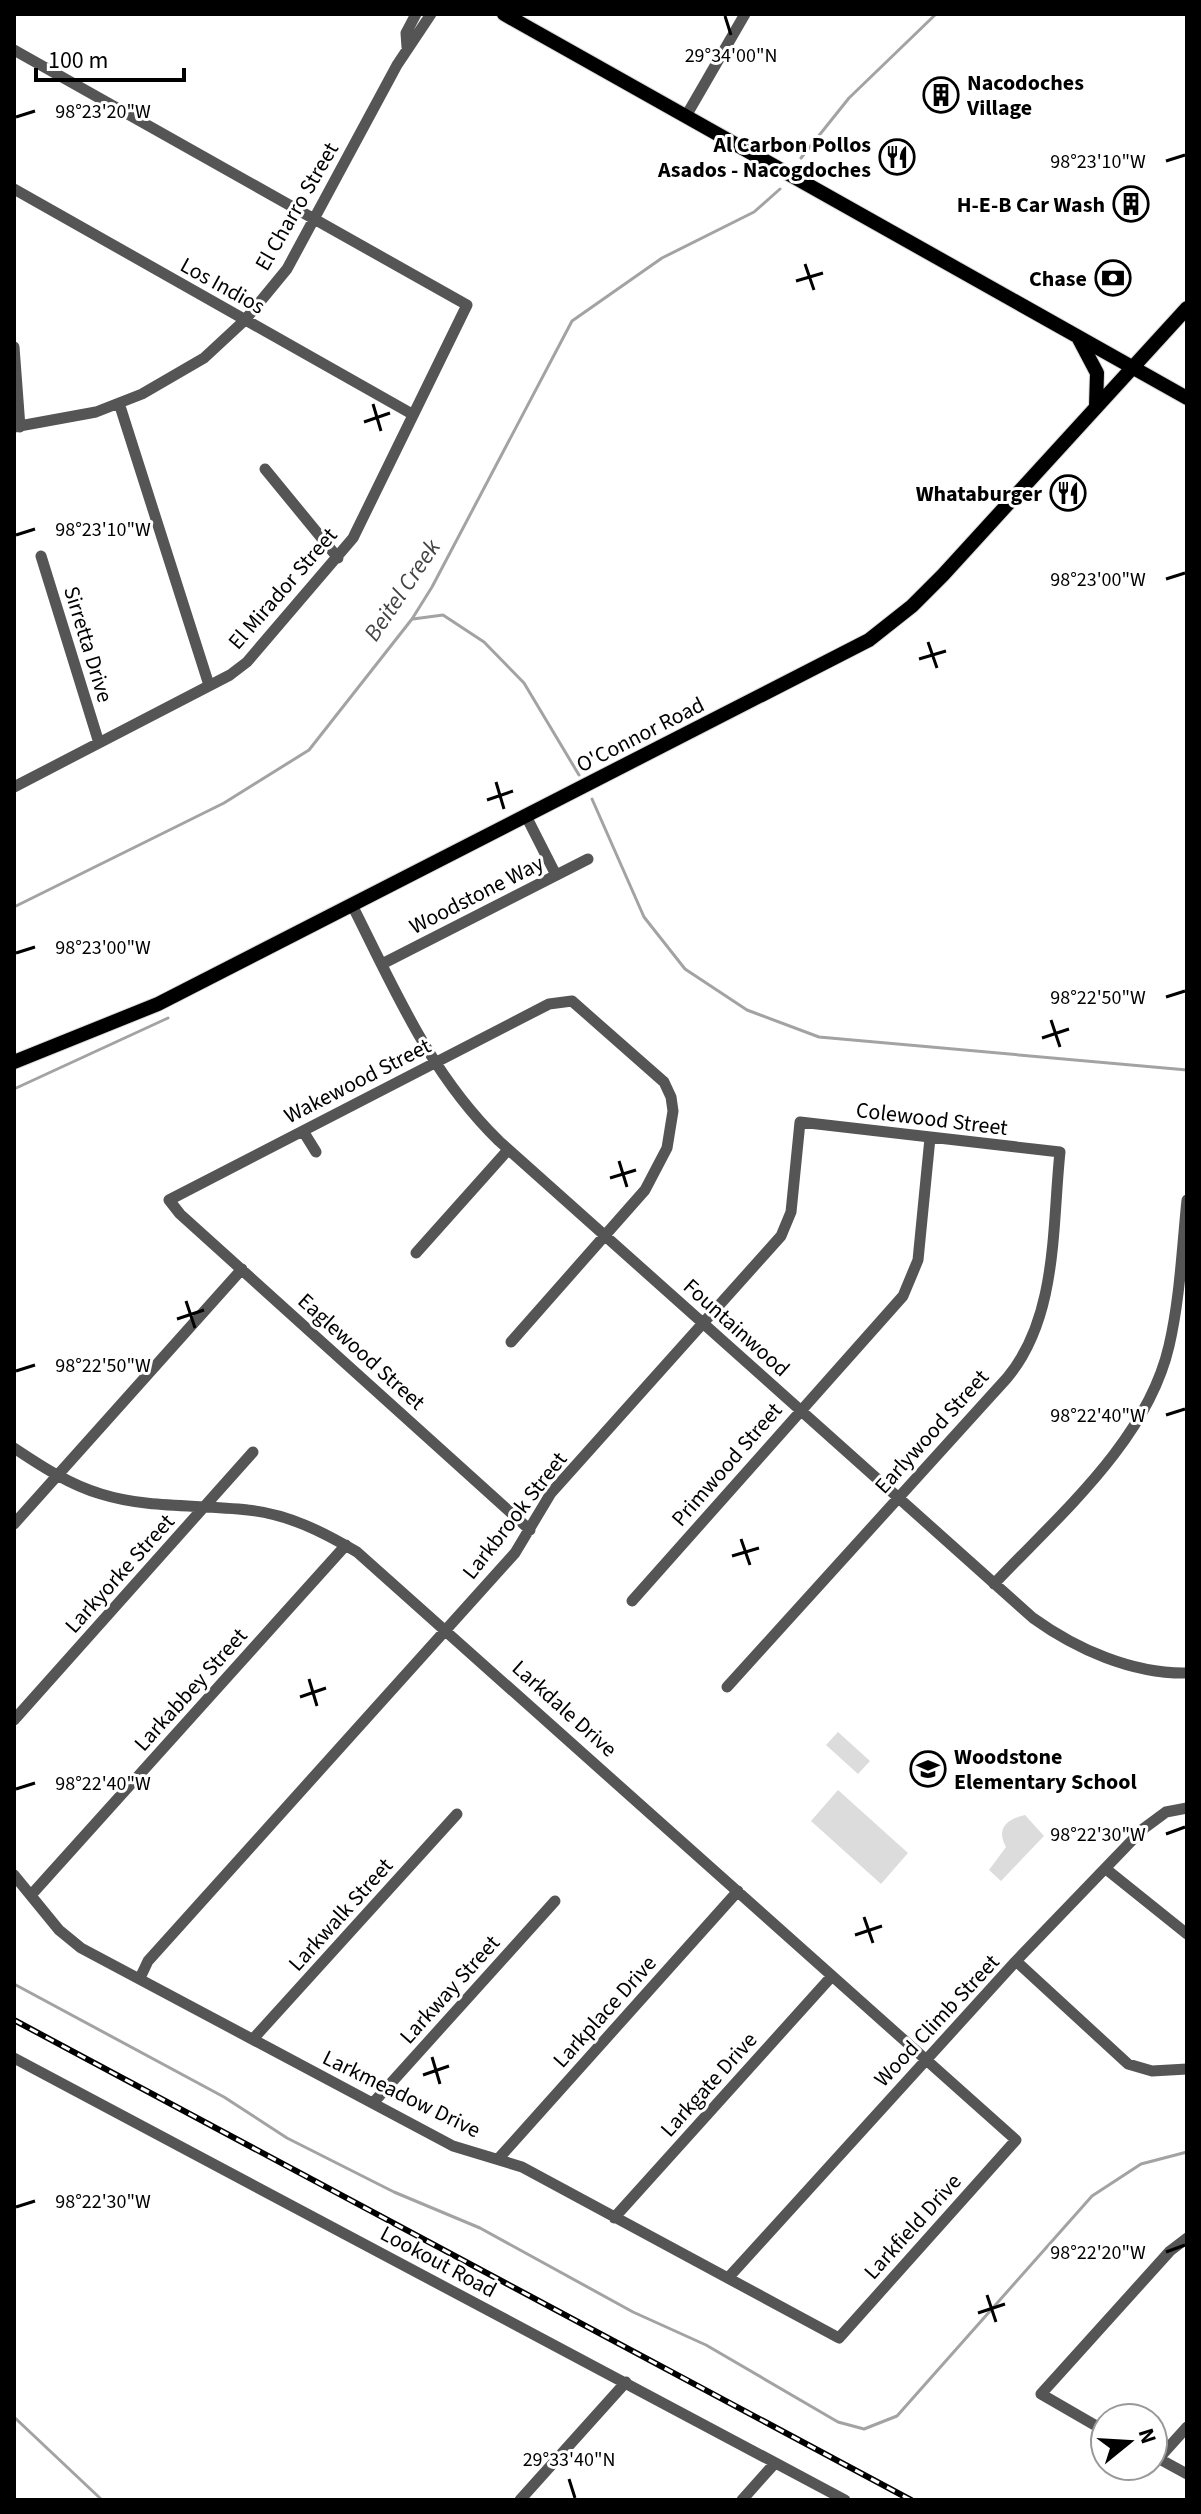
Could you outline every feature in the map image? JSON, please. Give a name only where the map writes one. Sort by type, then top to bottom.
[{"type":"main road","points":[[504,14],[1187,398]]},
{"type":"main road","name":"O'Connor Road","points":[[14,1062],[128,1018],[869,640],[943,575],[1187,308]]},
{"type":"main road","points":[[1078,337],[1097,373],[1096,407]]},
{"type":"street","name":"El Charro Street","points":[[407,47],[406,33],[416,14]]},
{"type":"street","name":"El Charro Street","points":[[17,427],[59,421],[119,403],[193,365],[245,320],[287,269],[407,47],[418,38],[431,14]]},
{"type":"street","points":[[686,116],[745,14]]},
{"type":"street","points":[[14,50],[315,220]]},
{"type":"street","name":"Los Indios","points":[[14,189],[412,414]]},
{"type":"street","name":"El Mirador Street","points":[[14,787],[247,662],[338,558],[360,525],[467,305],[315,220]]},
{"type":"street","points":[[14,347],[17,427]]},
{"type":"street","points":[[119,403],[209,685]]},
{"type":"street","points":[[265,469],[338,558]]},
{"type":"street","name":"Sirretta Drive","points":[[41,556],[99,743]]},
{"type":"street","points":[[526,816],[556,875]]},
{"type":"street","name":"Woodstone Way","points":[[382,964],[588,859]]},
{"type":"street","name":"Fountainwood","points":[[352,905],[433,1063],[471,1114],[508,1150],[1033,1618],[1076,1645],[1147,1669],[1187,1673]]},
{"type":"street","name":"Wakewood Street","points":[[169,1200],[549,1004],[564,1000],[579,1005],[664,1082],[671,1097],[671,1133],[662,1162],[645,1190],[606,1237]]},
{"type":"street","name":"Colewood Street","points":[[800,1122],[1060,1152]]},
{"type":"street","name":"Larkbrook Street","points":[[140,1978],[148,1961],[515,1553],[551,1493],[702,1322],[772,1248],[788,1224],[800,1122]]},
{"type":"street","points":[[303,1131],[316,1152]]},
{"type":"street","name":"Primwood Street","points":[[632,1601],[877,1327],[911,1283],[918,1260],[930,1138]]},
{"type":"street","points":[[416,1253],[508,1150]]},
{"type":"street","name":"Earlywood Street","points":[[727,1687],[1007,1378],[1029,1347],[1043,1306],[1060,1152]]},
{"type":"street","name":"Eaglewood Street","points":[[169,1200],[530,1530]]},
{"type":"street","points":[[994,1584],[1094,1475],[1135,1423],[1160,1374],[1182,1297],[1187,1200]]},
{"type":"street","points":[[511,1342],[606,1237]]},
{"type":"street","points":[[14,1524],[242,1269]]},
{"type":"street","name":"Larkdale Drive","points":[[14,1448],[57,1475],[100,1494],[128,1501],[274,1515],[313,1528],[371,1562],[1016,2140]]},
{"type":"street","name":"Larkyorke Street","points":[[14,1720],[253,1452]]},
{"type":"street","name":"Larkabbey Street","points":[[32,1894],[346,1545]]},
{"type":"street","name":"Wood Climb Street","points":[[728,2278],[1016,1961],[1157,1818],[1187,1808]]},
{"type":"street","name":"Larkwalk Street","points":[[253,2039],[457,1814]]},
{"type":"street","points":[[1106,1869],[1187,1934]]},
{"type":"street","name":"Larkmeadow Drive","points":[[14,1875],[69,1940],[453,2146],[499,2158],[839,2338]]},
{"type":"street","name":"Larkplace Drive","points":[[499,2158],[738,1891]]},
{"type":"street","name":"Larkway Street","points":[[373,2103],[555,1901]]},
{"type":"street","points":[[1016,1961],[1128,2064],[1152,2071],[1187,2069]]},
{"type":"street","name":"Larkgate Drive","points":[[614,2218],[832,1976]]},
{"type":"street","name":"Lookout Road","points":[[14,2058],[845,2500]]},
{"type":"street","name":"Larkfield Drive","points":[[839,2338],[1016,2140]]},
{"type":"street","points":[[1089,2422],[1041,2394],[1170,2251],[1187,2238]]},
{"type":"street","points":[[520,2500],[626,2382]]},
{"type":"street","points":[[1169,2444],[1187,2427]]},
{"type":"street","points":[[742,2500],[775,2463]]},
{"type":"street","points":[[1169,2464],[1187,2474]]},
{"type":"shaded area","points":[[838,1732],[870,1761],[858,1774],[826,1745]]},
{"type":"shaded area","points":[[838,1790],[908,1853],[881,1884],[811,1821]]},
{"type":"shaded area","points":[[1025,1815],[1044,1836],[1001,1881],[989,1870],[1006,1847],[1003,1830],[1008,1822]]},
{"type":"waterway","name":"Beitel Creek","points":[[801,158],[849,98],[936,14]]},
{"type":"waterway","name":"Beitel Creek","points":[[14,907],[224,803],[309,750],[412,619],[432,587],[572,321],[662,258],[754,212],[780,189]]},
{"type":"waterway","points":[[413,619],[443,615],[484,642],[524,683],[579,775]]},
{"type":"waterway","points":[[592,799],[644,917],[685,969],[747,1010],[819,1037],[1187,1070]]},
{"type":"waterway","points":[[14,1089],[168,1018]]},
{"type":"waterway","points":[[14,1984],[224,2097],[287,2138],[394,2192],[480,2228],[633,2312],[706,2345],[838,2422],[864,2429],[897,2416],[1092,2196],[1141,2164],[1187,2152]]},
{"type":"waterway","points":[[14,2417],[102,2500]]},
{"type":"railway","points":[[14,2020],[911,2500]]},
{"type":"place","name":"Nacodoches Village","points":[[941,95]]},
{"type":"place","name":"Al Carbon Pollos Asados - Nacogdoches","points":[[897,157]]},
{"type":"place","name":"H-E-B Car Wash","points":[[1131,204]]},
{"type":"place","name":"Chase","points":[[1113,278]]},
{"type":"place","name":"Whataburger","points":[[1068,493]]},
{"type":"place","name":"Woodstone Elementary School","points":[[928,1769]]}]
